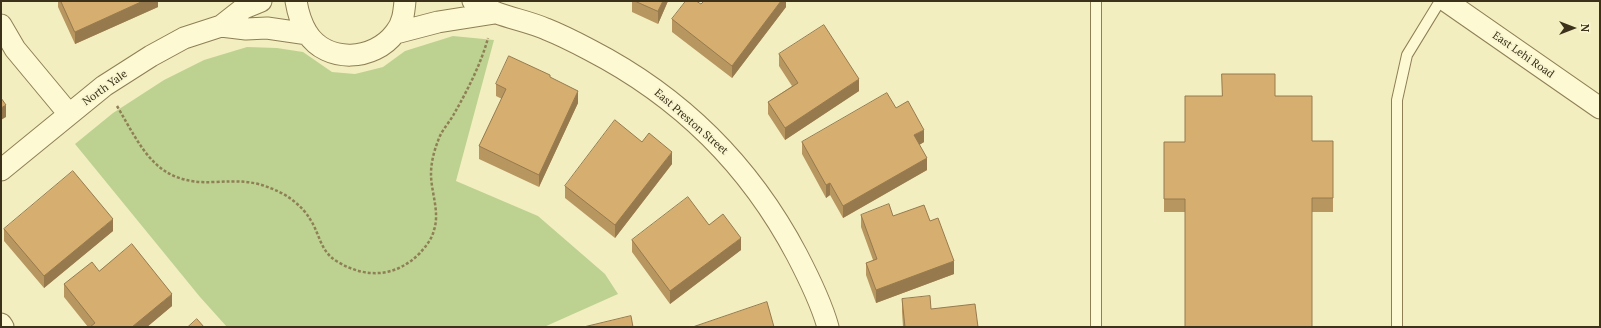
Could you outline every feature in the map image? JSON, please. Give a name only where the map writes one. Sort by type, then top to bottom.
[{"type":"street","name":"North Yale","points":[[1,170],[104,86],[151,56],[178,42],[220,26],[244,8],[261,1]]},
{"type":"street","points":[[296,1],[299,18],[308,34],[320,46],[335,53],[352,56],[369,53],[384,44],[396,33],[404,16],[406,1]]},
{"type":"street","name":"East Preston Street","points":[[472,1],[495,13],[546,29],[632,73],[672,102],[719,145],[750,180],[784,230],[806,273],[828,327]]},
{"type":"street","name":"East Lehi Road","points":[[1446,1],[1600,108]]},
{"type":"street","name":"East Preston Street","points":[[396,33],[438,22],[495,13]]},
{"type":"street","points":[[1,25],[15,49],[69,114]]},
{"type":"street","name":"North Yale","points":[[220,26],[246,29],[267,28],[308,34]]},
{"type":"lane","points":[[1096,1],[1096,327]]},
{"type":"lane","points":[[1397,327],[1397,100],[1407,55],[1440,1]]},
{"type":"path","points":[[104,86],[150,160],[162,169],[194,182],[241,180],[258,183],[276,190],[291,199],[310,219],[322,248],[336,261],[351,269],[367,273],[389,273],[401,268],[415,258],[428,243],[435,229],[436,210],[431,174],[433,154],[438,139],[454,114],[473,77],[487,42],[495,13]]},
{"type":"green space","points":[[453,36],[494,40],[456,181],[538,216],[605,274],[618,294],[544,327],[227,327],[200,297],[75,144],[113,113],[164,80],[204,60],[247,47],[277,48],[303,52],[332,72],[355,74],[383,67],[405,51]]},
{"type":"building","points":[[61,1],[143,1],[75,32]]},
{"type":"building","points":[[635,1],[663,1],[658,11]]},
{"type":"building","points":[[686,1],[696,1],[701,4],[704,1],[781,1],[732,66],[672,19]]},
{"type":"building","points":[[824,25],[859,79],[785,128],[768,102],[798,83],[779,54]]},
{"type":"building","points":[[509,56],[550,75],[550,77],[578,91],[539,175],[479,146],[506,89],[496,84]]},
{"type":"building","points":[[1222,74],[1275,74],[1275,96],[1312,96],[1312,141],[1333,141],[1333,198],[1312,198],[1312,327],[1185,327],[1185,199],[1164,199],[1164,142],[1185,142],[1185,96],[1222,96]]},
{"type":"building","points":[[887,93],[896,108],[908,101],[924,130],[914,135],[927,158],[843,206],[830,183],[826,185],[802,142]]},
{"type":"building","points":[[1,98],[6,105],[1,108]]},
{"type":"building","points":[[615,120],[642,142],[649,133],[672,152],[615,225],[565,186]]},
{"type":"building","points":[[73,171],[113,219],[44,276],[4,229]]},
{"type":"building","points":[[688,197],[709,225],[723,214],[741,238],[670,291],[632,240]]},
{"type":"building","points":[[889,204],[893,216],[924,205],[930,221],[938,218],[954,261],[876,290],[866,263],[877,259],[861,215]]},
{"type":"building","points":[[132,244],[172,294],[132,327],[90,327],[95,323],[64,284],[92,262],[99,271]]},
{"type":"building","points":[[930,296],[931,309],[975,304],[978,327],[905,327],[902,299]]},
{"type":"building","points":[[767,302],[774,327],[693,327]]},
{"type":"building","points":[[631,316],[633,327],[584,327]]},
{"type":"building","points":[[197,319],[204,327],[188,327]]}]
